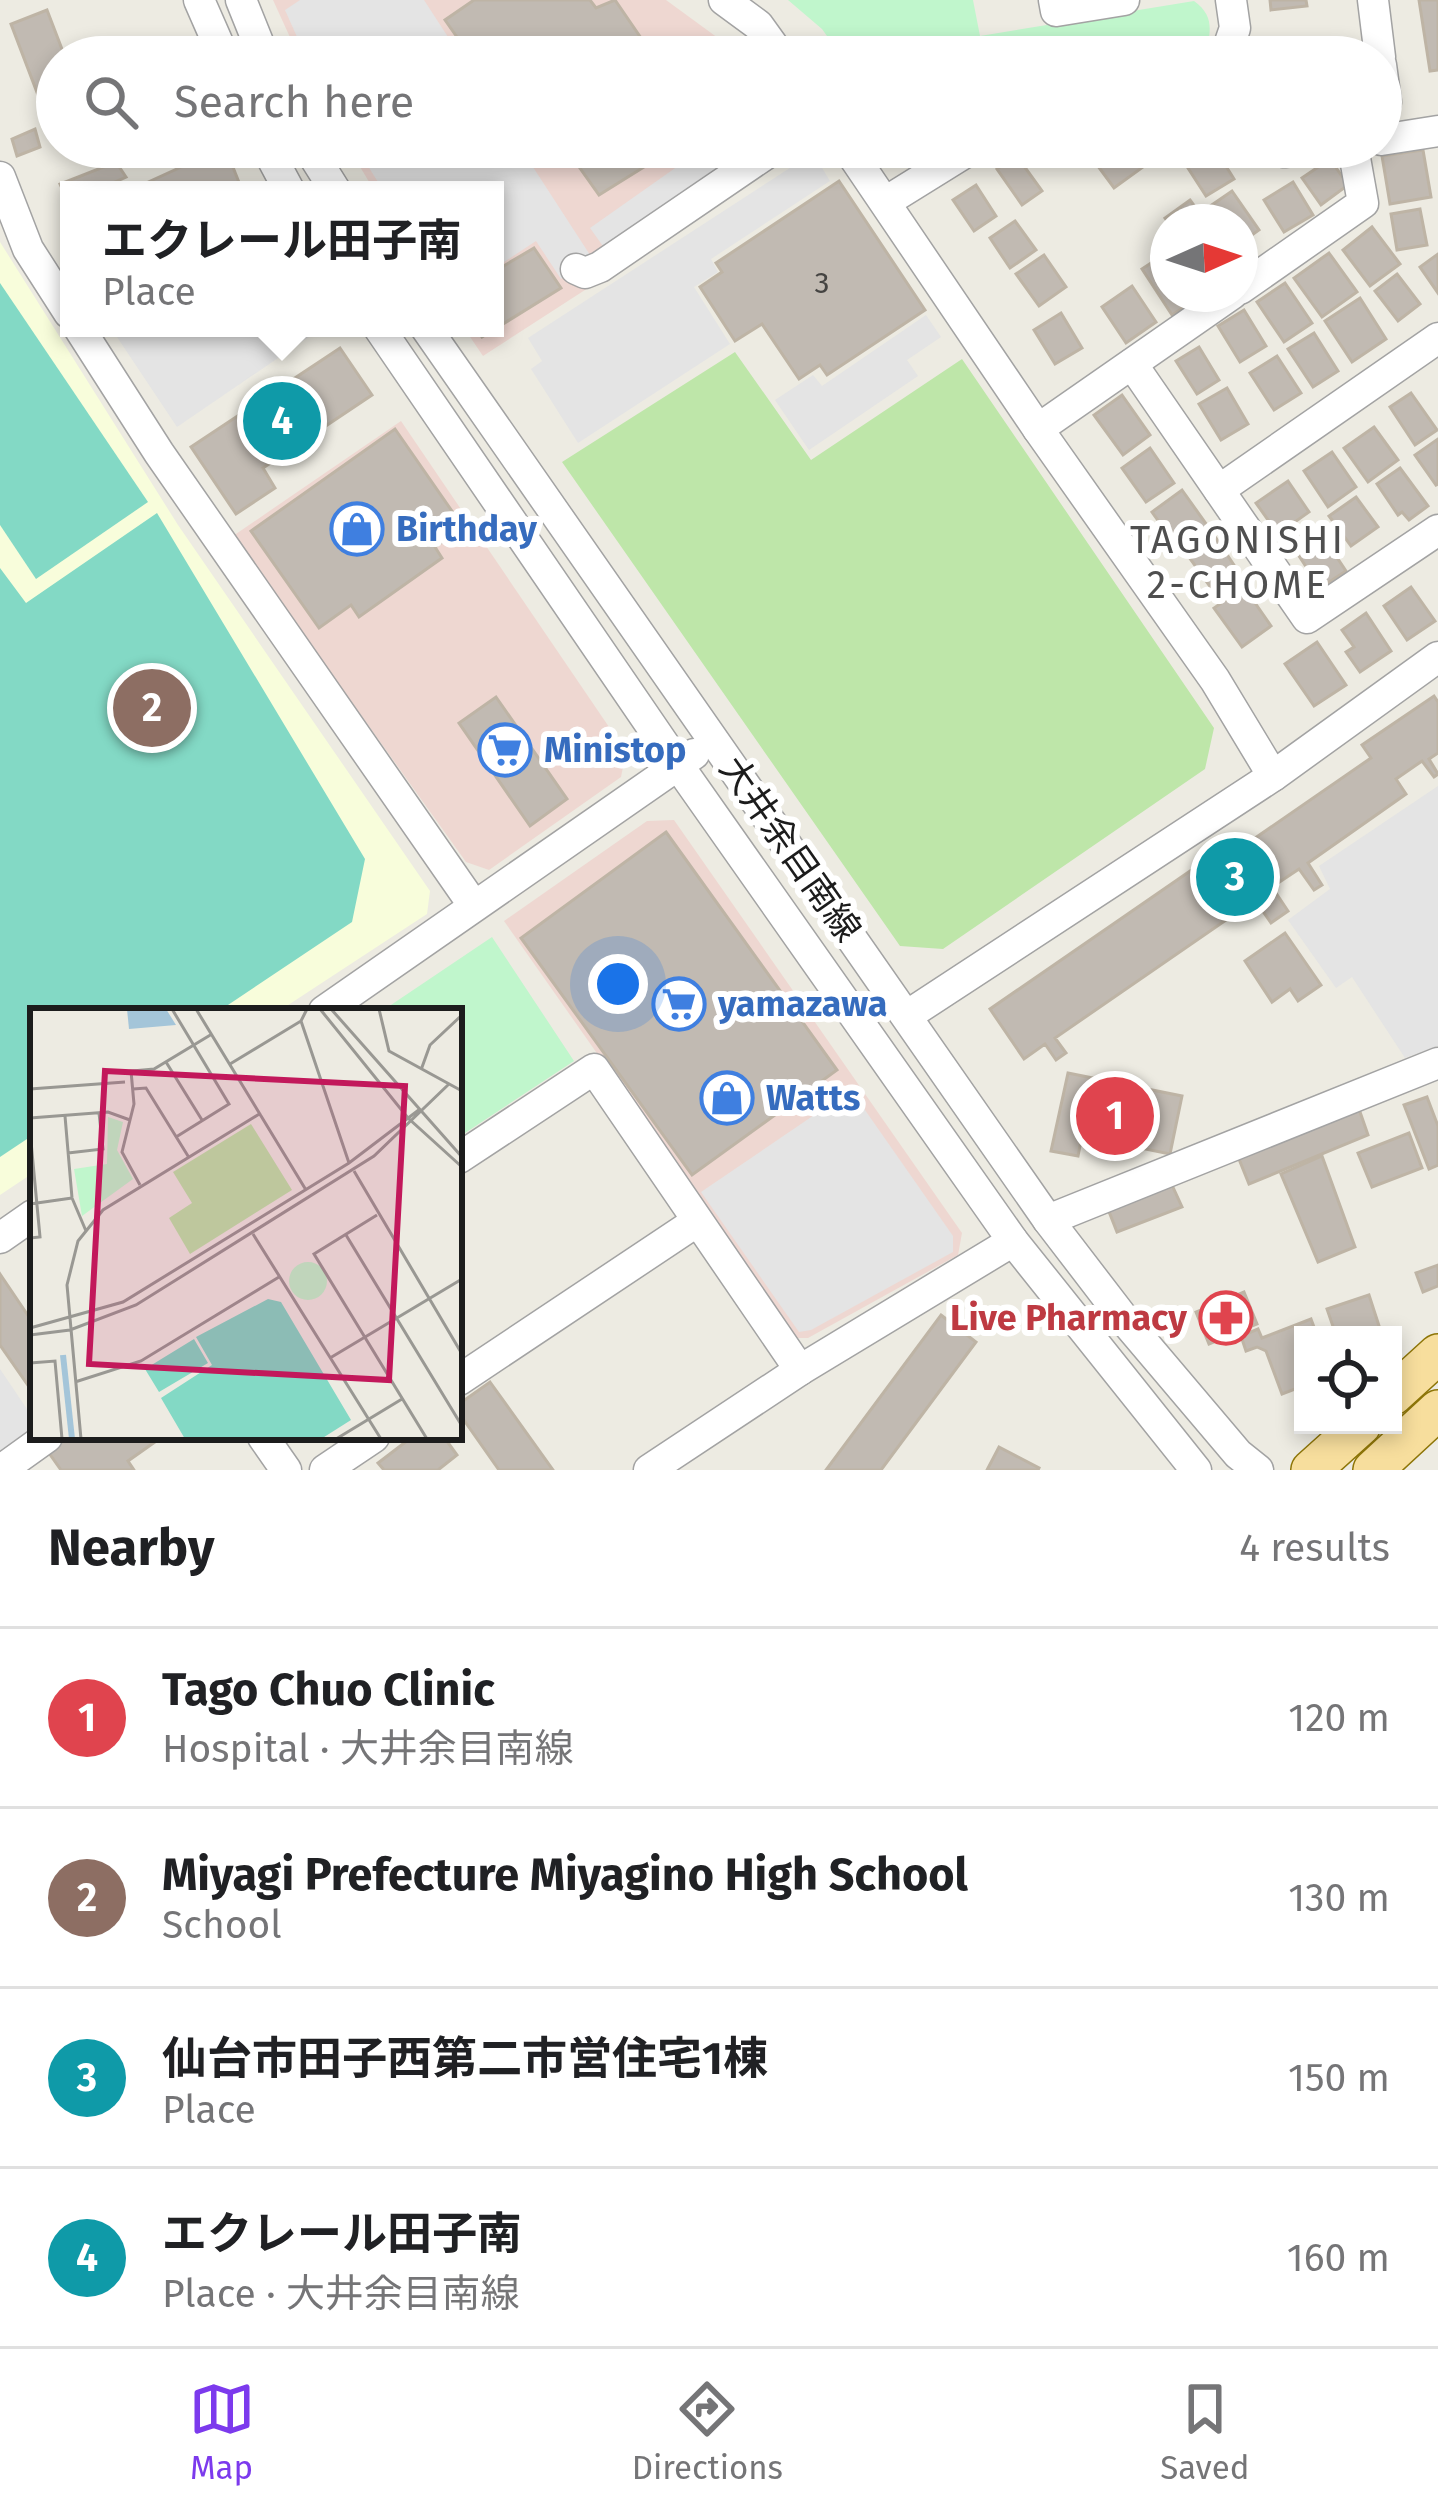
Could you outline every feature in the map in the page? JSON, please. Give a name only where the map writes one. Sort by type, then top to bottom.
[{"type":"main road","points":[[1402,1387],[1438,1354]]},
{"type":"main road","points":[[1373,1470],[1438,1410]]},
{"type":"main road","points":[[1311,1470],[1351,1434]]},
{"type":"street","points":[[199,0],[215,36]]},
{"type":"street","points":[[241,0],[256,36]]},
{"type":"street","points":[[724,0],[765,36]]},
{"type":"street","points":[[1054,0],[1056,10],[1124,0]]},
{"type":"street","points":[[1231,0],[1232,36]]},
{"type":"street","points":[[1373,0],[1377,36]]},
{"type":"street","points":[[1402,137],[1438,131]]},
{"type":"street","points":[[576,269],[585,273],[600,267],[745,168]]},
{"type":"street","points":[[863,168],[1215,680],[1273,776]]},
{"type":"street","points":[[887,201],[940,168]]},
{"type":"street","points":[[1258,276],[1363,203],[1357,168]]},
{"type":"street","points":[[0,177],[28,249],[60,299]]},
{"type":"street","points":[[1038,429],[1206,312]]},
{"type":"street","points":[[85,337],[159,453],[474,906]]},
{"type":"street","points":[[385,337],[678,765],[1013,1241],[1196,1470]]},
{"type":"street","name":"大井余目南線","points":[[432,337],[1048,1220],[1127,1323],[1238,1454],[1258,1470]]},
{"type":"street","points":[[1219,490],[1438,338]]},
{"type":"street","points":[[1132,364],[1307,618],[1438,530]]},
{"type":"street","points":[[908,1015],[1273,776],[1438,657]]},
{"type":"street","points":[[328,1008],[714,741]]},
{"type":"street","points":[[1048,1220],[1438,1063]]},
{"type":"street","points":[[462,1155],[594,1069],[800,1370]]},
{"type":"street","points":[[0,1238],[30,1217]]},
{"type":"street","points":[[462,1378],[697,1222]]},
{"type":"street","points":[[649,1470],[800,1370],[1013,1241]]},
{"type":"street","points":[[1,1470],[43,1440]]},
{"type":"street","points":[[265,1440],[286,1470]]},
{"type":"street","points":[[325,1470],[370,1440]]},
{"type":"shaded area","points":[[273,0],[666,0],[715,36],[289,36]]},
{"type":"shaded area","points":[[300,0],[424,0],[447,36],[297,36],[285,10]]},
{"type":"shaded area","points":[[361,168],[774,168],[483,356],[470,337],[504,337],[504,181],[369,181]]},
{"type":"shaded area","points":[[369,168],[534,168],[592,258],[561,279],[536,241],[504,262],[504,181],[377,181]]},
{"type":"shaded area","points":[[675,168],[722,168],[605,249],[590,228]]},
{"type":"shaded area","points":[[790,168],[822,168],[830,181],[711,259],[718,272],[694,287],[730,344],[578,443],[531,369],[542,361],[528,338]]},
{"type":"shaded area","points":[[0,242],[178,525],[430,891],[427,914],[284,1008],[30,1008],[30,1175],[0,1195]]},
{"type":"shaded area","points":[[0,283],[148,502],[36,579],[0,525]]},
{"type":"shaded area","points":[[926,315],[941,337],[907,360],[918,376],[809,450],[775,400],[813,375],[822,386]]},
{"type":"shaded area","points":[[117,337],[309,337],[177,427]]},
{"type":"shaded area","points":[[401,421],[626,752],[621,777],[489,870],[466,862],[233,536]]},
{"type":"shaded area","points":[[157,513],[365,859],[352,922],[223,1008],[30,1008],[30,1137],[0,1157],[0,568],[26,603]]},
{"type":"shaded area","points":[[1438,786],[1438,1046],[1405,1058],[1352,977],[1336,988],[1288,920],[1330,889],[1319,866]]},
{"type":"shaded area","points":[[674,820],[962,1233],[958,1255],[808,1338],[797,1338],[504,921],[647,821]]},
{"type":"shaded area","points":[[851,1090],[953,1236],[953,1252],[811,1330],[799,1332],[701,1192]]},
{"type":"shaded area","points":[[0,1369],[30,1414],[30,1432],[0,1452]]},
{"type":"green space","points":[[788,0],[973,0],[980,36],[827,36]]},
{"type":"green space","points":[[1194,1],[1206,13],[1210,33],[980,36]]},
{"type":"green space","points":[[735,352],[811,460],[962,359],[1214,728],[1205,769],[943,949],[900,946],[562,462]]},
{"type":"green space","points":[[492,937],[574,1061],[462,1135],[462,1008],[386,1008]]},
{"type":"building","points":[[474,0],[590,0],[596,8],[615,0],[640,36],[456,36],[445,20]]},
{"type":"building","points":[[1270,0],[1306,0],[1307,6],[1271,10]]},
{"type":"building","points":[[1419,0],[1438,0],[1438,70],[1430,71]]},
{"type":"building","points":[[47,10],[57,36],[36,36],[36,90],[11,24]]},
{"type":"building","points":[[35,129],[36,149],[17,156],[12,139]]},
{"type":"building","points":[[1423,150],[1431,197],[1390,204],[1384,168],[1402,168],[1402,153]]},
{"type":"building","points":[[101,168],[120,168],[126,177],[117,181],[68,181]]},
{"type":"building","points":[[179,168],[233,168],[238,181],[151,181]]},
{"type":"building","points":[[580,168],[642,168],[599,195]]},
{"type":"building","points":[[1025,168],[1042,191],[1022,205],[997,169]]},
{"type":"building","points":[[1099,168],[1142,168],[1114,188]]},
{"type":"building","points":[[1188,168],[1227,168],[1234,179],[1206,196]]},
{"type":"building","points":[[1317,168],[1336,168],[1348,185],[1321,205],[1302,178]]},
{"type":"building","points":[[839,181],[925,310],[827,375],[820,365],[799,379],[762,324],[735,341],[700,287],[722,272],[716,263]]},
{"type":"building","points":[[1293,182],[1313,215],[1284,232],[1264,200]]},
{"type":"building","points":[[976,185],[996,216],[974,231],[953,200]]},
{"type":"building","points":[[1232,191],[1241,204],[1213,204]]},
{"type":"building","points":[[1420,209],[1427,245],[1397,250],[1391,214]]},
{"type":"building","points":[[1015,221],[1036,250],[1010,268],[990,238]]},
{"type":"building","points":[[1372,227],[1400,264],[1370,286],[1343,250]]},
{"type":"building","points":[[534,248],[561,288],[504,323],[504,266]]},
{"type":"building","points":[[1329,253],[1357,292],[1322,317],[1294,278]]},
{"type":"building","points":[[1438,254],[1438,293],[1420,267]]},
{"type":"building","points":[[1044,255],[1066,287],[1039,306],[1016,274]]},
{"type":"building","points":[[1397,274],[1420,304],[1398,321],[1375,291]]},
{"type":"building","points":[[1285,283],[1312,323],[1284,342],[1258,301]]},
{"type":"building","points":[[1132,286],[1156,322],[1126,343],[1102,307]]},
{"type":"building","points":[[1360,298],[1386,339],[1352,362],[1325,321]]},
{"type":"building","points":[[1245,312],[1266,346],[1240,362],[1218,326]]},
{"type":"building","points":[[1061,313],[1082,348],[1055,364],[1034,330]]},
{"type":"building","points":[[1314,333],[1338,371],[1313,387],[1288,349]]},
{"type":"building","points":[[1199,347],[1219,380],[1197,394],[1176,361]]},
{"type":"building","points":[[340,348],[372,395],[263,468],[275,488],[236,514],[191,447]]},
{"type":"building","points":[[1277,356],[1301,393],[1274,410],[1250,373]]},
{"type":"building","points":[[1227,388],[1248,424],[1221,440],[1199,404]]},
{"type":"building","points":[[1411,393],[1437,430],[1415,445],[1390,407]]},
{"type":"building","points":[[1122,395],[1150,435],[1123,455],[1094,415]]},
{"type":"building","points":[[1374,427],[1398,460],[1368,482],[1344,448]]},
{"type":"building","name":"Birthday","points":[[395,429],[463,527],[435,547],[442,558],[359,617],[351,605],[319,628],[251,531]]},
{"type":"building","points":[[1438,439],[1438,484],[1436,485],[1415,455]]},
{"type":"building","points":[[1150,448],[1174,483],[1146,502],[1122,468]]},
{"type":"building","points":[[1332,452],[1356,487],[1328,507],[1304,471]]},
{"type":"building","points":[[1400,468],[1428,506],[1409,520],[1402,512],[1398,515],[1377,484]]},
{"type":"building","points":[[1288,481],[1309,512],[1278,534],[1256,503]]},
{"type":"building","points":[[1182,490],[1209,528],[1179,550],[1152,512]]},
{"type":"building","points":[[1356,497],[1378,527],[1351,546],[1329,516]]},
{"type":"building","points":[[1322,535],[1346,571],[1320,588],[1297,553]]},
{"type":"building","points":[[1216,538],[1242,577],[1216,595],[1189,557]]},
{"type":"building","points":[[1244,587],[1271,626],[1242,647],[1214,608]]},
{"type":"building","points":[[1411,587],[1435,621],[1407,640],[1384,606]]},
{"type":"building","points":[[1366,613],[1391,651],[1360,672],[1346,652],[1354,647],[1342,630]]},
{"type":"building","points":[[1317,642],[1346,685],[1314,706],[1285,664]]},
{"type":"building","points":[[1434,696],[1438,753],[1429,759],[1438,774],[1434,777],[1422,761],[1396,779],[1406,794],[1308,863],[1322,885],[1314,890],[1299,869],[1272,887],[1288,911],[1271,923],[1255,900],[1055,1038],[1066,1053],[1056,1060],[1045,1044],[1024,1059],[990,1009],[1209,858],[1216,865],[1371,758],[1362,745]]},
{"type":"building","points":[[496,697],[567,799],[530,826],[459,723]]},
{"type":"building","name":"yamazawa","points":[[666,832],[837,1070],[692,1175],[521,938]]},
{"type":"building","points":[[1285,933],[1321,985],[1298,1001],[1290,989],[1272,1002],[1245,961]]},
{"type":"building","points":[[1068,1073],[1182,1096],[1170,1154],[1082,1136],[1078,1156],[1051,1151]]},
{"type":"building","points":[[1427,1097],[1438,1126],[1438,1165],[1429,1169],[1404,1105]]},
{"type":"building","points":[[1359,1109],[1368,1135],[1249,1184],[1237,1154]]},
{"type":"building","points":[[1409,1133],[1422,1168],[1372,1187],[1358,1153]]},
{"type":"building","points":[[1322,1156],[1355,1247],[1318,1262],[1281,1174]]},
{"type":"building","points":[[1172,1185],[1182,1207],[1117,1232],[1108,1209]]},
{"type":"building","points":[[1438,1265],[1438,1286],[1423,1292],[1416,1273]]},
{"type":"building","points":[[0,1274],[30,1319],[30,1388],[0,1345]]},
{"type":"building","points":[[1244,1292],[1257,1324],[1209,1344],[1196,1312]]},
{"type":"building","points":[[1369,1295],[1379,1326],[1333,1326],[1327,1309]]},
{"type":"building","points":[[941,1315],[976,1342],[881,1470],[826,1470]]},
{"type":"building","points":[[1311,1319],[1314,1326],[1294,1326],[1294,1389],[1282,1394],[1266,1351],[1257,1347],[1246,1351],[1241,1336],[1258,1329],[1262,1338]]},
{"type":"building","points":[[490,1382],[553,1470],[499,1470],[462,1417],[462,1402]]},
{"type":"building","points":[[53,1440],[158,1440],[128,1461],[134,1470],[61,1470],[44,1446]]},
{"type":"building","points":[[408,1440],[446,1440],[457,1455],[438,1470],[384,1470],[378,1463]]},
{"type":"building","points":[[999,1447],[1039,1468],[1038,1470],[987,1470]]},
{"type":"place","name":"エクレール田子南","points":[[282,421]]},
{"type":"place","name":"Birthday","points":[[357,529]]},
{"type":"place","name":"Miyagi Prefecture Miyagino High School","points":[[152,708]]},
{"type":"place","name":"Ministop","points":[[505,750]]},
{"type":"place","name":"仙台市田子西第二市営住宅1棟","points":[[1235,877]]},
{"type":"place","name":"yamazawa","points":[[679,1004]]},
{"type":"place","name":"Watts","points":[[727,1098]]},
{"type":"place","name":"Tago Chuo Clinic","points":[[1115,1116]]},
{"type":"place","name":"Live Pharmacy","points":[[1226,1318]]},
{"type":"district","name":"TAGONISHI 2-CHOME","points":[[1238,562]]}]
